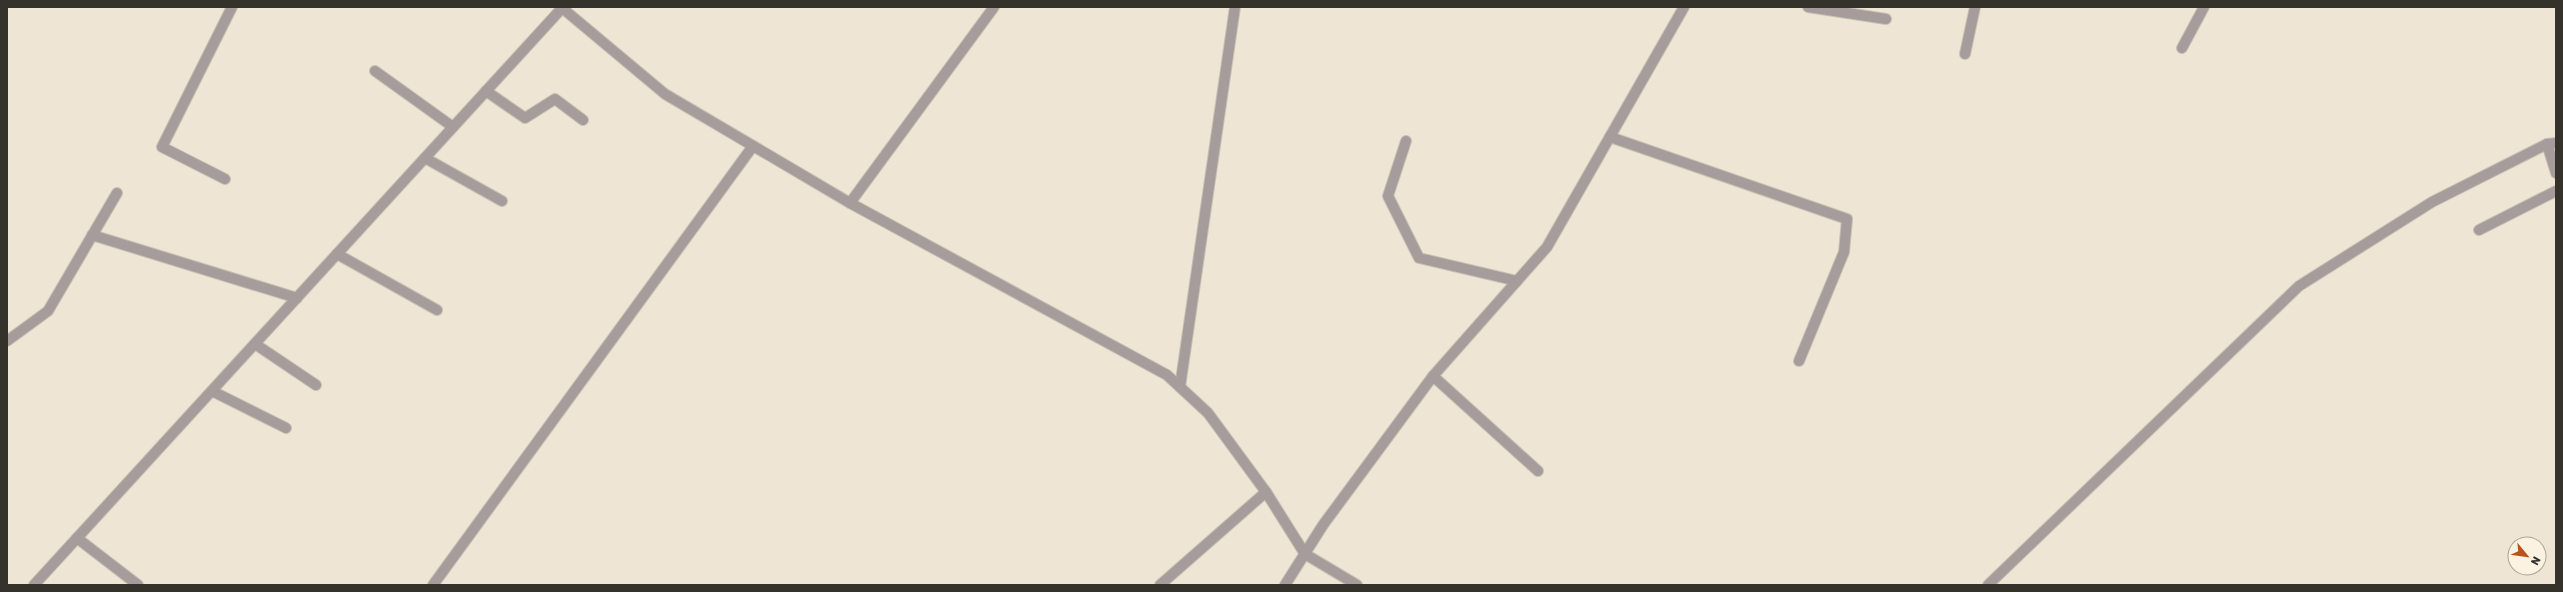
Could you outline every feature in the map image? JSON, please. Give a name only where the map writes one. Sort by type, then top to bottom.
[{"type":"street","points":[[225,179],[162,147],[232,7]]},
{"type":"street","points":[[34,585],[562,7],[665,94],[850,203],[1167,374],[1208,414],[1266,492],[1305,554],[1357,585]]},
{"type":"street","points":[[850,203],[994,7]]},
{"type":"street","points":[[1180,387],[1235,7]]},
{"type":"street","points":[[1285,585],[1323,525],[1432,376],[1548,247],[1684,7]]},
{"type":"street","points":[[1808,7],[1886,19]]},
{"type":"street","points":[[1965,54],[1975,7]]},
{"type":"street","points":[[2182,48],[2204,7]]},
{"type":"street","points":[[375,71],[453,127]]},
{"type":"street","points":[[486,91],[525,118],[554,99],[583,120]]},
{"type":"street","points":[[1610,137],[1847,219],[1844,252],[1799,361]]},
{"type":"street","points":[[1406,141],[1388,196],[1419,258],[1517,281]]},
{"type":"street","points":[[1988,585],[2299,286],[2432,202],[2551,143],[2556,173]]},
{"type":"street","points":[[433,585],[753,146]]},
{"type":"street","points":[[425,158],[502,201]]},
{"type":"street","points":[[2479,230],[2556,191]]},
{"type":"street","points":[[7,341],[48,311],[117,193]]},
{"type":"street","points":[[92,235],[297,298]]},
{"type":"street","points":[[337,254],[437,310]]},
{"type":"street","points":[[255,344],[316,385]]},
{"type":"street","points":[[1432,376],[1538,471]]},
{"type":"street","points":[[212,391],[286,428]]},
{"type":"street","points":[[1160,585],[1266,492]]},
{"type":"street","points":[[77,538],[138,585]]}]
